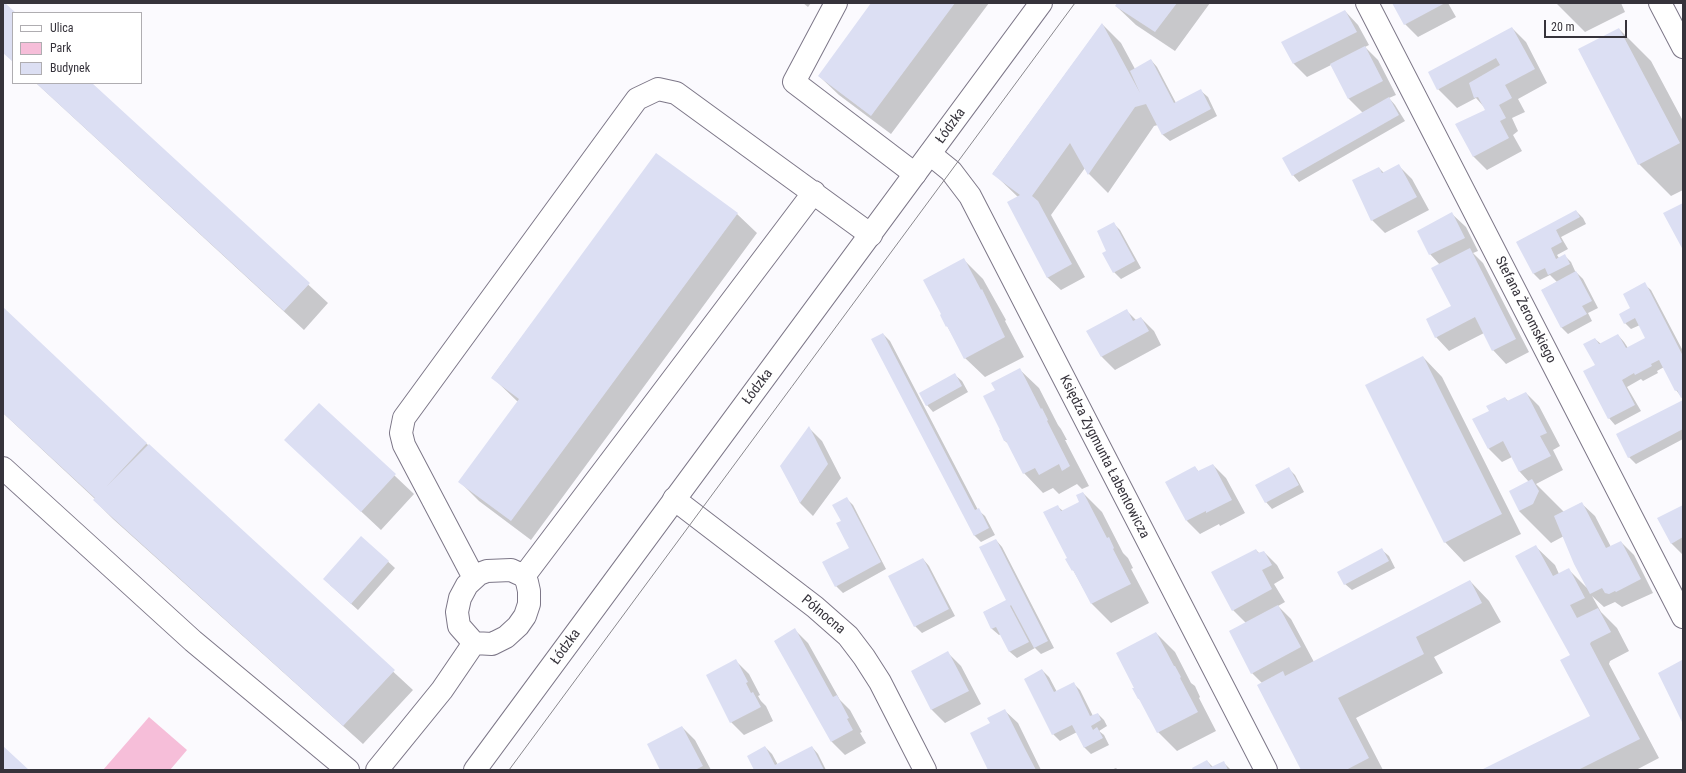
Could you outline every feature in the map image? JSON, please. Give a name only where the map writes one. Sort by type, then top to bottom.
[{"type":"street","points":[[836,3],[794,82],[915,174]]},
{"type":"street","name":"Łódzka","points":[[475,770],[1041,3]]},
{"type":"street","name":"Stefana Żeromskiego","points":[[1367,3],[1683,617]]},
{"type":"street","points":[[1660,3],[1683,47]]},
{"type":"street","points":[[474,578],[404,445],[401,433],[404,418],[637,99],[658,89],[676,93],[814,192],[871,235]]},
{"type":"street","name":"Księdza Zygmunta Łabentowicza","points":[[930,154],[951,171],[970,196],[1266,770]]},
{"type":"street","points":[[524,576],[814,192]]},
{"type":"street","points":[[3,468],[194,641],[348,770]]},
{"type":"street","name":"Północna","points":[[674,499],[815,607],[848,636],[880,682],[926,770]]},
{"type":"street","points":[[498,569],[511,570],[524,576],[527,582],[529,604],[525,616],[518,626],[506,637],[492,644],[474,643],[459,626],[457,612],[460,598],[467,585],[474,578],[487,571],[498,569]]},
{"type":"street","points":[[377,770],[442,690],[474,643]]},
{"type":"green space","points":[[149,717],[187,750],[170,770],[103,770]]},
{"type":"building","points":[[3,3],[5,3],[15,12],[12,12],[12,61],[3,53]]},
{"type":"building","points":[[871,3],[955,3],[871,116],[818,76]]},
{"type":"building","points":[[1117,3],[1177,3],[1155,32],[1115,6]]},
{"type":"building","points":[[1392,3],[1445,3],[1404,25]]},
{"type":"building","points":[[1345,10],[1357,32],[1293,64],[1281,42]]},
{"type":"building","points":[[1102,23],[1140,93],[1130,71],[1151,59],[1174,103],[1201,89],[1211,109],[1162,135],[1146,104],[1135,107],[1088,175],[1070,143],[1032,196],[1038,201],[1072,264],[1047,278],[1007,202],[1020,195],[992,174]]},
{"type":"building","points":[[1512,27],[1535,69],[1505,85],[1512,98],[1499,105],[1506,118],[1500,121],[1509,138],[1473,157],[1455,124],[1485,110],[1478,97],[1474,98],[1469,83],[1500,65],[1496,58],[1437,90],[1428,72]]},
{"type":"building","points":[[1619,28],[1680,143],[1638,165],[1578,49]]},
{"type":"building","points":[[1365,46],[1383,81],[1348,99],[1330,64]]},
{"type":"building","points":[[37,84],[93,84],[310,283],[284,311]]},
{"type":"building","points":[[1389,97],[1399,115],[1292,176],[1282,158]]},
{"type":"building","points":[[656,153],[738,213],[511,521],[458,482],[519,399],[491,378]]},
{"type":"building","points":[[1399,164],[1417,197],[1371,221],[1352,180],[1379,167],[1382,173]]},
{"type":"building","points":[[1683,203],[1683,250],[1663,213]]},
{"type":"building","points":[[1576,210],[1580,217],[1556,230],[1562,242],[1551,248],[1556,259],[1565,254],[1570,264],[1548,275],[1545,268],[1533,274],[1516,242]]},
{"type":"building","points":[[1452,212],[1465,238],[1429,255],[1417,231]]},
{"type":"building","points":[[1114,222],[1135,261],[1113,273],[1102,253],[1106,251],[1097,231]]},
{"type":"building","points":[[1470,248],[1516,339],[1492,351],[1475,317],[1435,338],[1426,319],[1451,306],[1431,268]]},
{"type":"building","points":[[964,258],[981,290],[982,289],[1005,337],[964,359],[947,326],[946,327],[940,315],[941,314],[923,280]]},
{"type":"building","points":[[1576,271],[1592,301],[1582,306],[1587,314],[1561,328],[1541,290]]},
{"type":"building","points":[[1645,282],[1683,356],[1683,397],[1681,398],[1677,390],[1675,391],[1659,360],[1651,364],[1652,366],[1635,375],[1634,373],[1622,380],[1635,405],[1608,419],[1583,371],[1595,365],[1583,344],[1595,338],[1599,344],[1618,334],[1626,348],[1645,338],[1635,318],[1624,324],[1619,314],[1630,308],[1623,294]]},
{"type":"building","points":[[3,307],[147,443],[106,487],[149,444],[395,670],[343,726],[93,500],[95,498],[3,413]]},
{"type":"building","points":[[1127,309],[1133,321],[1141,317],[1149,331],[1101,357],[1086,331]]},
{"type":"building","points":[[883,333],[975,510],[979,508],[989,528],[974,536],[871,339]]},
{"type":"building","points":[[1423,356],[1502,514],[1444,543],[1365,385]]},
{"type":"building","points":[[1020,368],[1041,409],[1042,408],[1070,466],[1062,471],[1059,464],[1039,475],[1035,468],[1023,474],[1006,441],[1004,441],[983,396],[995,390],[991,383]]},
{"type":"building","points":[[955,373],[962,386],[926,406],[919,393]]},
{"type":"building","points":[[1526,392],[1547,433],[1540,436],[1551,456],[1519,472],[1503,441],[1488,449],[1472,419],[1489,411],[1486,406],[1505,397],[1507,401]]},
{"type":"building","points":[[1683,400],[1683,429],[1628,458],[1616,434]]},
{"type":"building","points":[[319,403],[396,474],[361,512],[284,440]]},
{"type":"building","points":[[809,426],[828,464],[800,503],[780,466]]},
{"type":"building","points":[[1213,464],[1232,500],[1186,521],[1165,482],[1195,466],[1198,471]]},
{"type":"building","points":[[1289,467],[1299,485],[1265,503],[1255,485]]},
{"type":"building","points":[[1532,479],[1539,491],[1533,504],[1519,511],[1509,491]]},
{"type":"building","points":[[1083,492],[1107,538],[1109,537],[1114,548],[1113,549],[1131,584],[1091,604],[1073,570],[1072,571],[1065,559],[1067,558],[1043,512],[1058,505],[1061,511],[1079,502],[1076,495]]},
{"type":"building","points":[[847,497],[881,562],[835,587],[822,562],[849,548],[836,523],[841,521],[832,505]]},
{"type":"building","points":[[1582,502],[1606,548],[1621,541],[1641,579],[1616,592],[1615,591],[1609,594],[1605,593],[1602,588],[1590,594],[1574,564],[1554,516]]},
{"type":"building","points":[[1683,505],[1683,537],[1671,544],[1657,518]]},
{"type":"building","points":[[361,536],[389,561],[351,604],[323,579]]},
{"type":"building","points":[[996,539],[1048,641],[1034,648],[1011,605],[1010,606],[1029,642],[1009,652],[996,627],[991,629],[983,612],[1006,600],[979,547]]},
{"type":"building","points":[[1536,545],[1553,576],[1569,568],[1585,598],[1570,605],[1577,618],[1598,608],[1611,632],[1591,642],[1590,644],[1640,739],[1578,770],[1481,770],[1590,716],[1560,660],[1570,655],[1515,556]]},
{"type":"building","points":[[1382,548],[1389,561],[1344,585],[1337,572]]},
{"type":"building","points":[[1256,549],[1258,553],[1264,551],[1272,565],[1262,570],[1272,589],[1232,611],[1211,572]]},
{"type":"building","points":[[923,558],[949,609],[914,627],[888,576]]},
{"type":"building","points":[[1470,580],[1482,603],[1416,637],[1424,654],[1338,698],[1369,758],[1346,770],[1301,770],[1257,685],[1283,671],[1285,676]]},
{"type":"building","points":[[1278,605],[1301,647],[1251,674],[1229,631]]},
{"type":"building","points":[[795,628],[833,697],[837,695],[849,718],[847,719],[853,730],[831,742],[774,641]]},
{"type":"building","points":[[1156,632],[1181,677],[1180,678],[1198,712],[1157,733],[1132,688],[1134,688],[1116,653]]},
{"type":"building","points":[[948,651],[969,691],[931,710],[911,671]]},
{"type":"building","points":[[736,659],[748,682],[746,683],[751,693],[753,692],[761,707],[730,723],[706,675]]},
{"type":"building","points":[[1682,660],[1683,661],[1683,724],[1658,673]]},
{"type":"building","points":[[1042,669],[1054,692],[1074,682],[1090,716],[1098,713],[1101,720],[1091,726],[1093,730],[1097,727],[1103,738],[1084,748],[1072,725],[1052,735],[1024,679]]},
{"type":"building","points":[[1005,709],[1036,770],[988,770],[970,733],[990,723],[987,718]]},
{"type":"building","points":[[682,726],[703,766],[695,770],[660,770],[647,744]]},
{"type":"building","points":[[3,746],[29,770],[3,770]]},
{"type":"building","points":[[765,746],[775,765],[812,746],[824,770],[754,770],[747,756]]},
{"type":"building","points":[[1207,760],[1211,767],[1224,761],[1228,770],[1193,770],[1192,768]]},
{"type":"tram line","points":[[509,770],[1075,3]]}]
